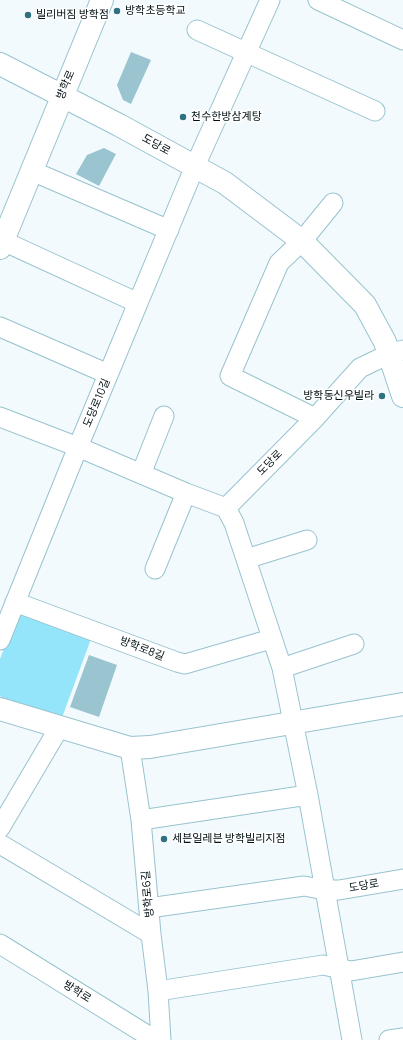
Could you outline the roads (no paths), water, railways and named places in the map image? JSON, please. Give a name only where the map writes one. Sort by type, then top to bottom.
[{"type":"main road","name":"방학로","points":[[1,244],[102,0]]},
{"type":"main road","name":"도당로","points":[[0,64],[119,124],[225,183],[302,241],[365,305],[385,342],[396,352],[403,396]]},
{"type":"main road","points":[[0,709],[130,748],[150,747],[403,704]]},
{"type":"street","name":"도당로10길","points":[[0,640],[108,374],[195,166],[270,0]]},
{"type":"street","points":[[318,0],[403,40]]},
{"type":"street","points":[[197,30],[375,111]]},
{"type":"street","points":[[32,170],[169,230]]},
{"type":"street","points":[[315,418],[230,376],[280,263],[302,241],[333,203]]},
{"type":"street","name":"방학로","points":[[1,244],[138,302]]},
{"type":"street","points":[[0,327],[108,374]]},
{"type":"street","name":"도당로","points":[[226,508],[315,418],[360,368],[396,352]]},
{"type":"street","points":[[141,474],[164,416]]},
{"type":"street","points":[[0,417],[78,447],[186,493],[226,508],[234,523],[271,639],[282,668],[308,795],[352,1040]]},
{"type":"street","points":[[155,569],[186,493]]},
{"type":"street","points":[[246,559],[307,540]]},
{"type":"street","name":"방학로8길","points":[[15,602],[184,664],[271,639]]},
{"type":"street","points":[[282,668],[354,644]]},
{"type":"street","points":[[0,828],[60,728]]},
{"type":"street","name":"방학로6길","points":[[130,748],[141,820],[151,934],[158,991],[161,1040]]},
{"type":"street","points":[[141,820],[308,795]]},
{"type":"street","points":[[0,844],[151,934]]},
{"type":"street","name":"도당로","points":[[149,908],[304,886],[325,890],[339,890],[403,879]]},
{"type":"street","name":"방학로","points":[[0,944],[155,1040]]},
{"type":"street","points":[[158,991],[323,965],[351,971],[403,962]]},
{"type":"street","points":[[389,1040],[403,1038]]},
{"type":"place","name":"방학초등학교","points":[[117,11]]},
{"type":"place","name":"빌리버짐 방학점","points":[[28,15]]},
{"type":"place","name":"천수한방삼계탕","points":[[183,117]]},
{"type":"place","name":"방학동신우빌라","points":[[382,396]]},
{"type":"place","name":"세븐일레븐 방학빌리지점","points":[[164,839]]}]
